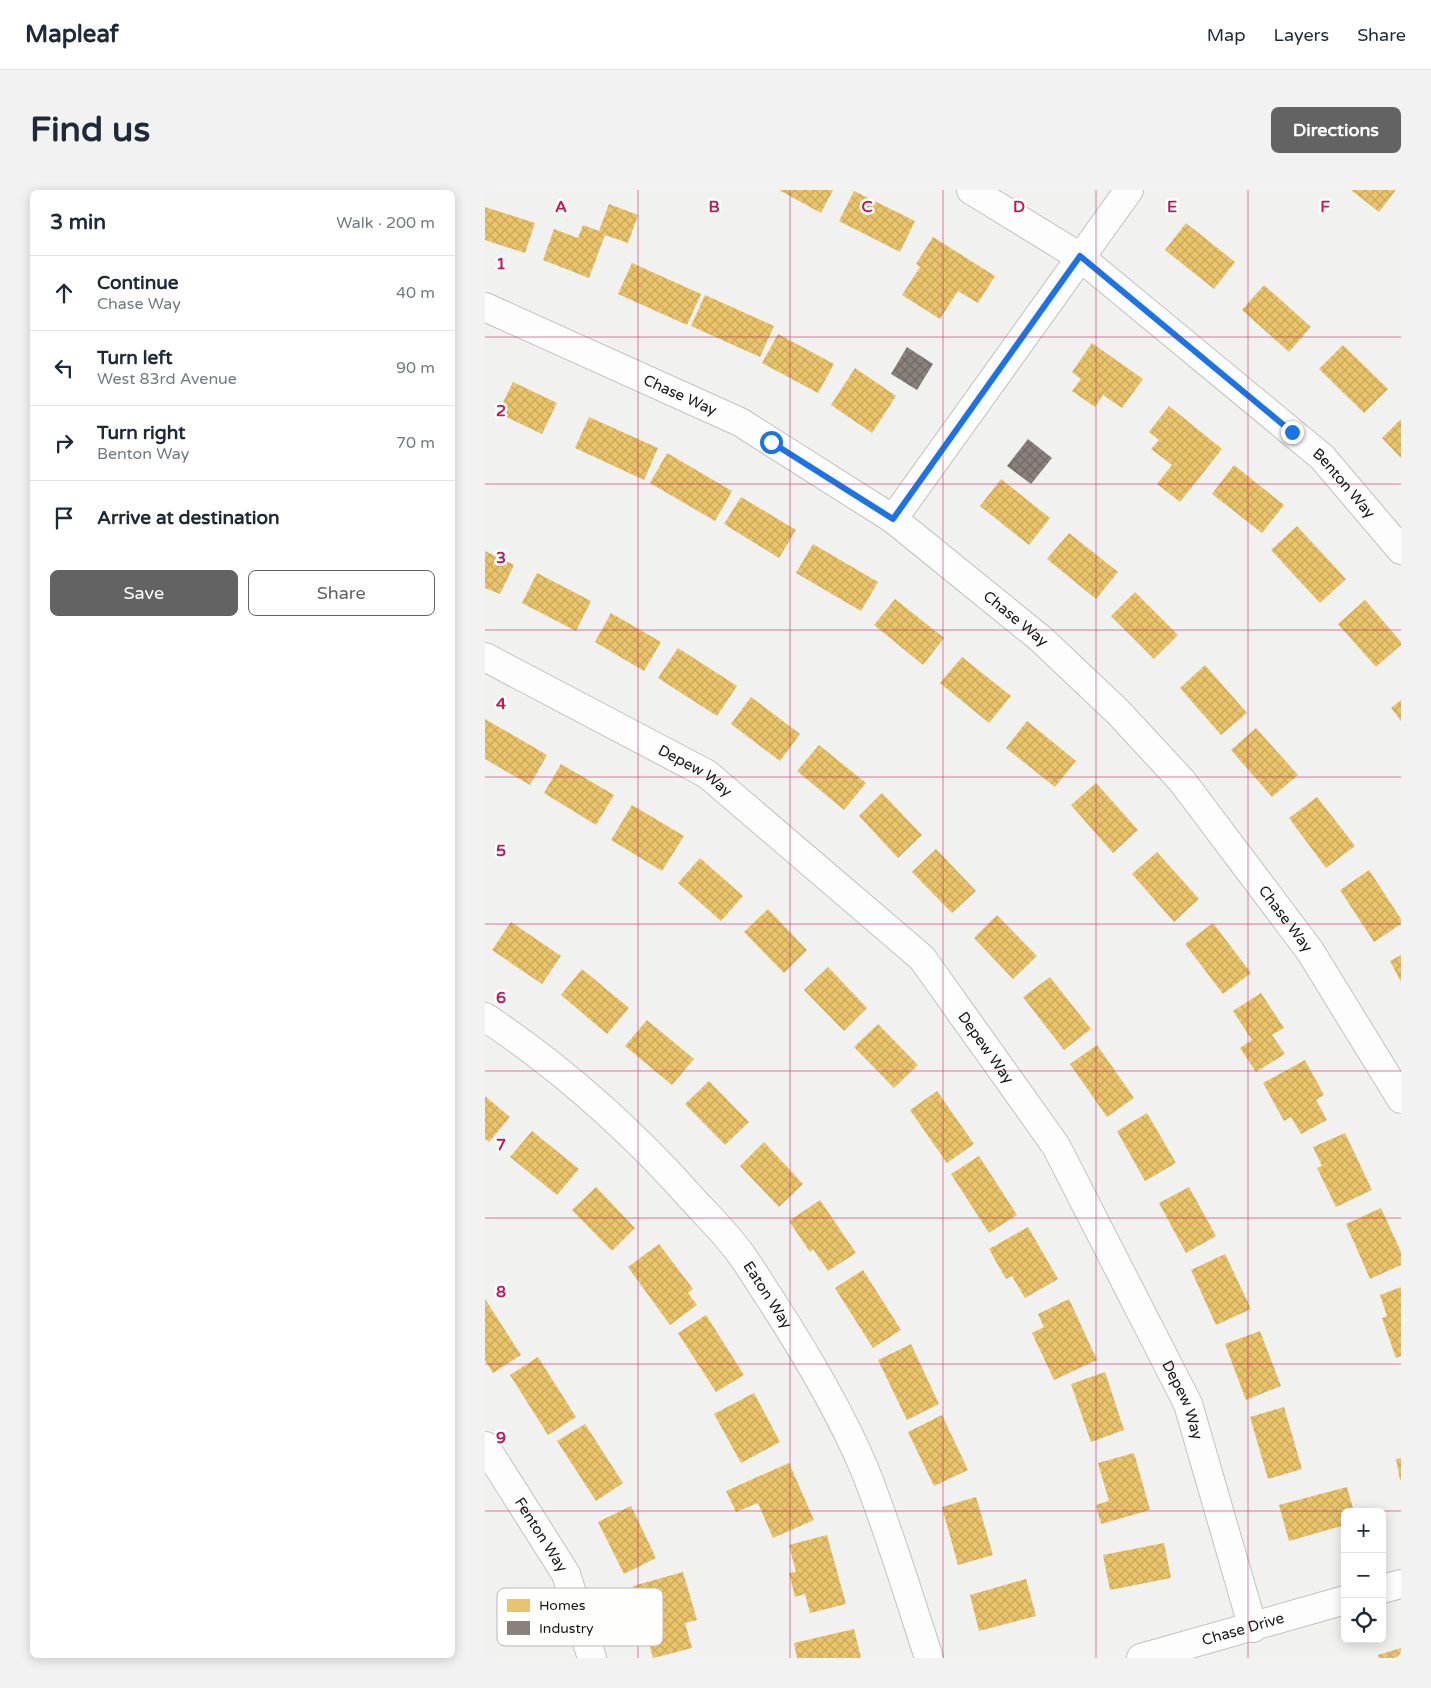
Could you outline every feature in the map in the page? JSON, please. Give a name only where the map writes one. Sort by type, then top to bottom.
[{"type":"street","name":"Benton Way","points":[[971,190],[1080,256],[1322,457],[1401,550]]},
{"type":"street","points":[[893,519],[1129,190]]},
{"type":"street","name":"Chase Way","points":[[485,307],[740,422],[893,519],[1041,639],[1118,712],[1182,781],[1310,951],[1401,1099]]},
{"type":"street","name":"Depew Way","points":[[485,657],[707,774],[922,958],[1056,1146],[1188,1404],[1253,1628]]},
{"type":"street","name":"Eaton Way","points":[[485,1017],[514,1036],[582,1090],[637,1140],[683,1188],[739,1252],[800,1345],[823,1385],[863,1467],[888,1532],[929,1658]]},
{"type":"street","name":"Fenton Way","points":[[485,1446],[566,1574],[570,1588]]},
{"type":"street","points":[[1386,1588],[1401,1584]]},
{"type":"street","name":"Chase Drive","points":[[1141,1658],[1253,1628],[1341,1601]]},
{"type":"street","name":"Fenton Way","points":[[588,1646],[592,1658]]},
{"type":"building: Homes","points":[[779,190],[833,190],[821,213]]},
{"type":"building: Homes","points":[[1351,190],[1396,190],[1379,212]]},
{"type":"building: Homes","points":[[854,191],[915,221],[900,252],[839,221]]},
{"type":"building: Homes","points":[[609,204],[638,215],[628,243],[605,235],[589,278],[543,260],[554,229],[578,238],[583,225],[599,231]]},
{"type":"building: Homes","points":[[485,207],[535,223],[525,253],[485,240]]},
{"type":"building: Homes","points":[[1186,223],[1235,262],[1214,289],[1165,250]]},
{"type":"building: Homes","points":[[933,237],[995,276],[978,303],[958,291],[940,319],[902,295],[920,267],[916,264]]},
{"type":"building: Homes","points":[[632,263],[701,294],[687,325],[618,294]]},
{"type":"building: Homes","points":[[1264,285],[1311,327],[1289,352],[1242,310]]},
{"type":"building: Homes","points":[[705,295],[774,326],[760,357],[691,326]]},
{"type":"building: Homes","points":[[778,334],[834,364],[818,393],[762,363]]},
{"type":"building: Homes","points":[[1092,343],[1143,379],[1122,408],[1103,395],[1095,407],[1072,391],[1081,379],[1072,372]]},
{"type":"building: Homes","points":[[1343,345],[1388,389],[1364,413],[1319,369]]},
{"type":"building: Homes","points":[[855,368],[896,396],[872,433],[831,405]]},
{"type":"building: Homes","points":[[513,382],[557,403],[542,434],[498,413]]},
{"type":"building: Homes","points":[[1169,406],[1222,449],[1180,502],[1157,484],[1172,465],[1151,449],[1159,440],[1149,432]]},
{"type":"building: Homes","points":[[589,417],[658,448],[644,480],[575,448]]},
{"type":"building: Homes","points":[[1401,419],[1401,458],[1382,438]]},
{"type":"building: Homes","points":[[667,453],[732,491],[715,521],[650,483]]},
{"type":"building: Homes","points":[[1234,465],[1284,505],[1262,533],[1212,494]]},
{"type":"building: Homes","points":[[1001,479],[1050,518],[1029,545],[980,506]]},
{"type":"building: Homes","points":[[741,497],[796,530],[779,558],[724,524]]},
{"type":"building: Homes","points":[[1297,526],[1346,579],[1320,603],[1271,550]]},
{"type":"building: Homes","points":[[1069,533],[1118,572],[1096,599],[1047,559]]},
{"type":"building: Homes","points":[[813,544],[878,582],[861,611],[796,573]]},
{"type":"building: Homes","points":[[485,551],[514,565],[500,594],[485,588]]},
{"type":"building: Homes","points":[[537,573],[591,601],[576,631],[522,603]]},
{"type":"building: Homes","points":[[1135,592],[1178,635],[1154,659],[1111,616]]},
{"type":"building: Homes","points":[[895,599],[944,638],[923,665],[874,625]]},
{"type":"building: Homes","points":[[1365,600],[1401,642],[1401,645],[1376,667],[1338,624]]},
{"type":"building: Homes","points":[[611,613],[661,642],[644,671],[595,642]]},
{"type":"building: Homes","points":[[678,648],[737,686],[717,716],[658,678]]},
{"type":"building: Homes","points":[[962,657],[1011,696],[989,723],[940,683]]},
{"type":"building: Homes","points":[[1205,665],[1247,713],[1221,735],[1180,688]]},
{"type":"building: Homes","points":[[751,697],[800,734],[780,761],[731,724]]},
{"type":"building: Homes","points":[[1401,700],[1401,721],[1391,708]]},
{"type":"building: Homes","points":[[485,719],[547,755],[530,785],[485,759]]},
{"type":"building: Homes","points":[[1027,721],[1076,761],[1055,787],[1006,748]]},
{"type":"building: Homes","points":[[1256,728],[1298,775],[1272,797],[1231,750]]},
{"type":"building: Homes","points":[[819,745],[866,783],[844,810],[797,771]]},
{"type":"building: Homes","points":[[561,764],[614,795],[596,825],[544,793]]},
{"type":"building: Homes","points":[[1096,783],[1138,830],[1113,853],[1071,805]]},
{"type":"building: Homes","points":[[882,793],[922,835],[898,858],[859,816]]},
{"type":"building: Homes","points":[[1317,797],[1355,846],[1326,868],[1289,818]]},
{"type":"building: Homes","points":[[632,805],[684,836],[662,871],[611,840]]},
{"type":"building: Homes","points":[[936,849],[976,891],[952,913],[912,872]]},
{"type":"building: Homes","points":[[1157,852],[1199,899],[1174,922],[1132,874]]},
{"type":"building: Homes","points":[[700,858],[743,896],[721,921],[678,883]]},
{"type":"building: Homes","points":[[1369,870],[1401,919],[1401,924],[1374,942],[1340,890]]},
{"type":"building: Homes","points":[[768,909],[807,950],[784,973],[744,932]]},
{"type":"building: Homes","points":[[997,915],[1037,956],[1013,979],[974,938]]},
{"type":"building: Homes","points":[[511,922],[561,956],[542,984],[492,950]]},
{"type":"building: Homes","points":[[1213,923],[1251,973],[1223,994],[1185,944]]},
{"type":"building: Homes","points":[[1401,955],[1401,982],[1390,961]]},
{"type":"building: Homes","points":[[828,967],[867,1008],[844,1031],[804,990]]},
{"type":"building: Homes","points":[[582,969],[629,1008],[607,1034],[561,995]]},
{"type":"building: Homes","points":[[1050,977],[1091,1029],[1064,1050],[1023,997]]},
{"type":"building: Homes","points":[[1261,993],[1284,1028],[1272,1035],[1285,1054],[1256,1072],[1240,1048],[1252,1040],[1233,1011]]},
{"type":"building: Homes","points":[[647,1020],[694,1059],[672,1085],[625,1046]]},
{"type":"building: Homes","points":[[878,1024],[918,1065],[894,1088],[854,1047]]},
{"type":"building: Homes","points":[[1097,1045],[1134,1098],[1107,1117],[1070,1064]]},
{"type":"building: Homes","points":[[1305,1060],[1324,1095],[1316,1100],[1327,1120],[1301,1134],[1291,1117],[1284,1121],[1263,1083]]},
{"type":"building: Homes","points":[[709,1081],[749,1122],[725,1145],[685,1104]]},
{"type":"building: Homes","points":[[937,1091],[974,1144],[947,1163],[910,1110]]},
{"type":"building: Homes","points":[[485,1096],[510,1117],[489,1142],[485,1139]]},
{"type":"building: Homes","points":[[1147,1113],[1176,1163],[1145,1181],[1117,1131]]},
{"type":"building: Homes","points":[[532,1131],[579,1169],[557,1195],[510,1157]]},
{"type":"building: Homes","points":[[1345,1133],[1372,1190],[1336,1207],[1317,1168],[1322,1166],[1313,1147]]},
{"type":"building: Homes","points":[[764,1142],[803,1184],[779,1207],[740,1166]]},
{"type":"building: Homes","points":[[979,1156],[1017,1215],[989,1233],[951,1174]]},
{"type":"building: Homes","points":[[596,1187],[635,1228],[612,1251],[572,1210]]},
{"type":"building: Homes","points":[[1189,1187],[1216,1236],[1186,1253],[1159,1203]]},
{"type":"building: Homes","points":[[820,1200],[856,1253],[828,1271],[813,1249],[810,1252],[789,1221]]},
{"type":"building: Homes","points":[[1381,1208],[1401,1252],[1401,1265],[1370,1279],[1346,1224]]},
{"type":"building: Homes","points":[[1028,1227],[1058,1279],[1025,1298],[1012,1276],[1006,1279],[989,1249]]},
{"type":"building: Homes","points":[[659,1244],[693,1289],[688,1293],[697,1305],[670,1325],[628,1267]]},
{"type":"building: Homes","points":[[1225,1254],[1251,1309],[1216,1325],[1191,1270]]},
{"type":"building: Homes","points":[[863,1270],[901,1330],[873,1348],[835,1288]]},
{"type":"building: Homes","points":[[1401,1287],[1401,1356],[1396,1358],[1382,1318],[1387,1316],[1380,1295]]},
{"type":"building: Homes","points":[[485,1299],[521,1355],[493,1373],[485,1360]]},
{"type":"building: Homes","points":[[1069,1299],[1097,1360],[1054,1380],[1032,1333],[1044,1327],[1038,1314]]},
{"type":"building: Homes","points":[[706,1315],[744,1375],[716,1392],[678,1333]]},
{"type":"building: Homes","points":[[1260,1331],[1281,1386],[1246,1400],[1225,1344]]},
{"type":"building: Homes","points":[[911,1344],[939,1404],[907,1420],[878,1360]]},
{"type":"building: Homes","points":[[538,1357],[576,1417],[548,1435],[510,1375]]},
{"type":"building: Homes","points":[[1105,1372],[1124,1430],[1091,1442],[1071,1384]]},
{"type":"building: Homes","points":[[754,1393],[780,1442],[741,1463],[714,1414]]},
{"type":"building: Homes","points":[[1284,1407],[1302,1469],[1268,1479],[1250,1417]]},
{"type":"building: Homes","points":[[942,1415],[968,1470],[934,1486],[908,1432]]},
{"type":"building: Homes","points":[[585,1424],[623,1483],[596,1501],[557,1441]]},
{"type":"building: Homes","points":[[1134,1453],[1150,1510],[1101,1524],[1096,1505],[1109,1501],[1098,1463]]},
{"type":"building: Homes","points":[[1401,1458],[1401,1480],[1400,1480],[1396,1459]]},
{"type":"building: Homes","points":[[789,1463],[814,1520],[773,1538],[758,1503],[736,1512],[726,1491]]},
{"type":"building: Homes","points":[[1347,1487],[1353,1508],[1341,1508],[1341,1526],[1289,1541],[1279,1505]]},
{"type":"building: Homes","points":[[976,1497],[993,1555],[958,1565],[942,1507]]},
{"type":"building: Homes","points":[[631,1506],[656,1558],[624,1574],[598,1522]]},
{"type":"building: Homes","points":[[827,1535],[846,1604],[810,1613],[805,1594],[795,1597],[789,1573],[796,1572],[789,1545]]},
{"type":"building: Homes","points":[[1164,1543],[1171,1578],[1110,1590],[1103,1555]]},
{"type":"building: Homes","points":[[683,1572],[697,1620],[685,1623],[692,1648],[653,1658],[650,1646],[663,1646],[663,1588],[634,1588],[633,1586]]},
{"type":"building: Homes","points":[[1026,1579],[1036,1616],[979,1631],[970,1595]]},
{"type":"building: Homes","points":[[854,1629],[861,1658],[797,1658],[794,1643]]},
{"type":"building: Homes","points":[[1401,1648],[1401,1658],[1379,1658],[1378,1655]]},
{"type":"building: Industry","points":[[907,347],[933,364],[917,390],[891,374]]},
{"type":"building: Industry","points":[[1028,439],[1052,458],[1031,484],[1007,466]]},
{"type":"route","points":[[771,442],[893,519],[1080,256],[1292,432]]}]
